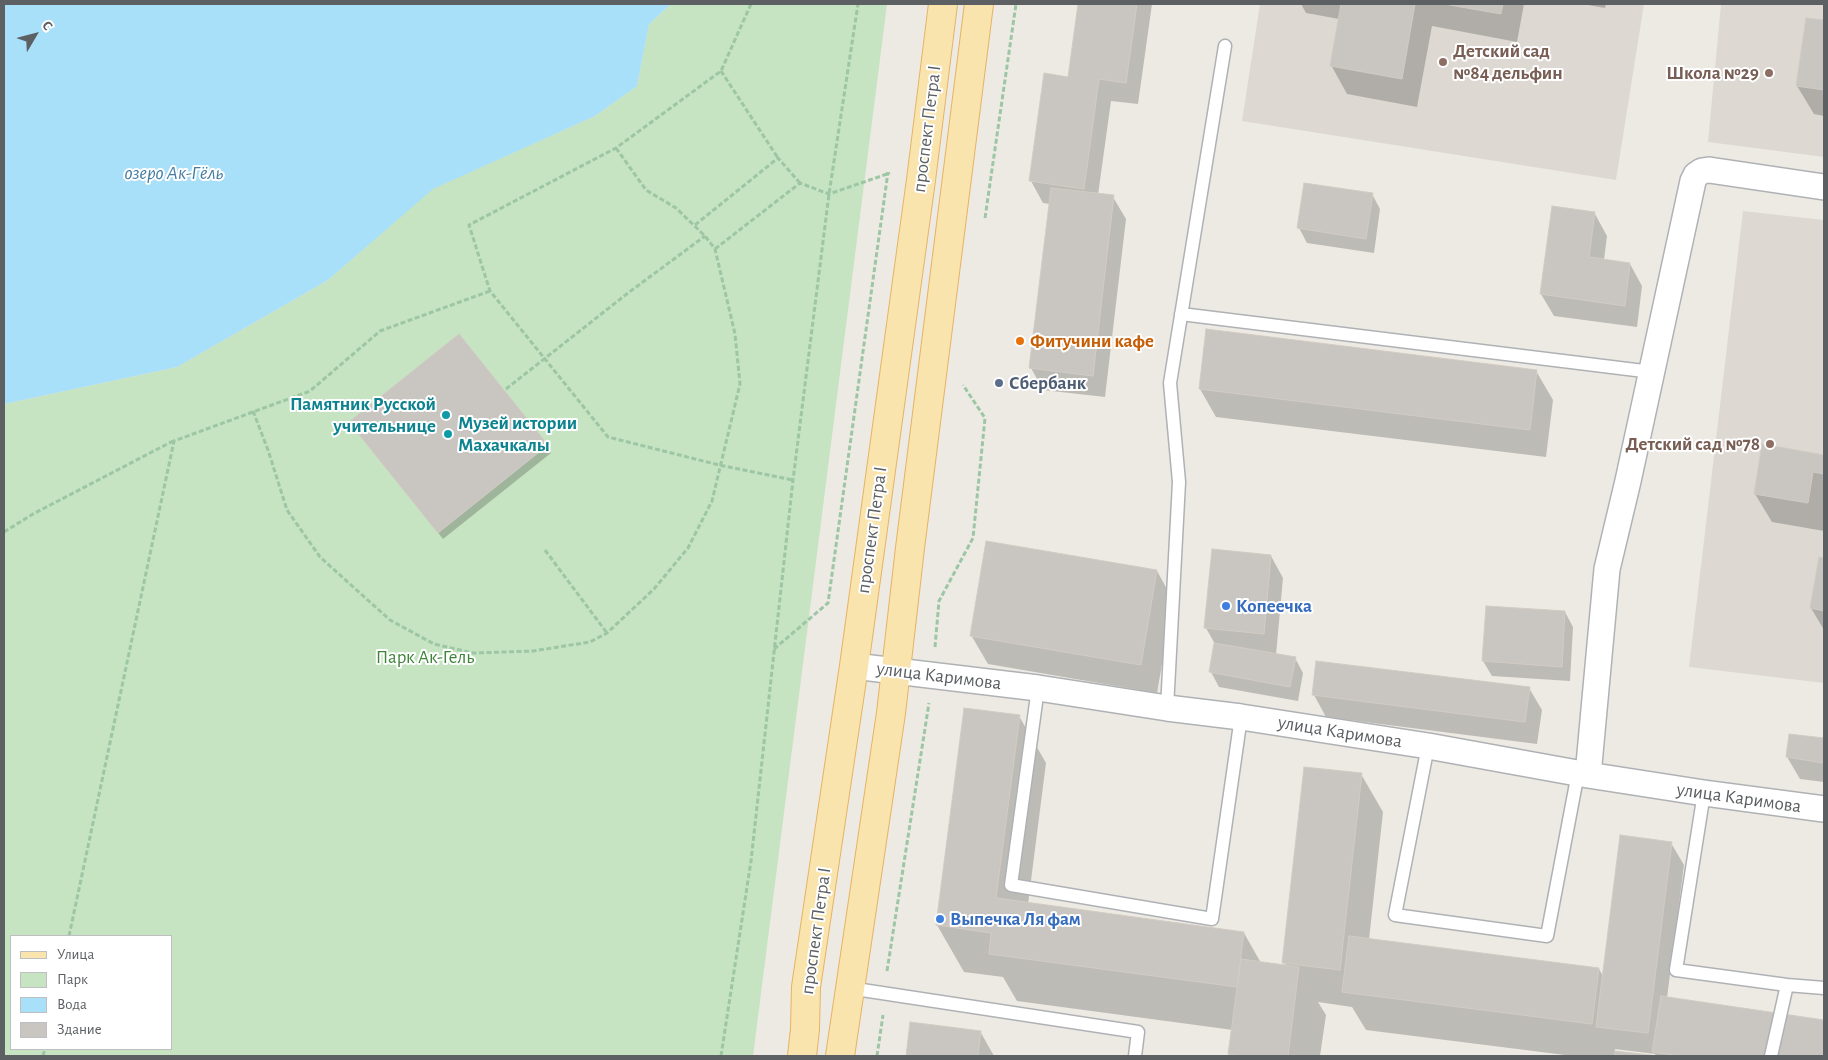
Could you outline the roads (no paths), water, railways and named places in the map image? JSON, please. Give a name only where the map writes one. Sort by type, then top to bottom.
[{"type":"main road","name":"проспект Петра I","points":[[802,1056],[806,987],[854,666],[921,180],[943,4]]},
{"type":"main road","name":"проспект Петра I","points":[[840,1056],[897,671],[910,548],[979,4]]},
{"type":"street","points":[[1583,774],[1607,568],[1622,508],[1693,181],[1696,175],[1702,171],[1709,170],[1824,187]]},
{"type":"street","name":"улица Каримова","points":[[854,666],[933,674],[1241,717],[1428,746],[1704,794],[1824,809]]},
{"type":"lane","points":[[1167,708],[1178,482],[1170,383],[1225,46]]},
{"type":"lane","points":[[1181,314],[1652,372]]},
{"type":"lane","points":[[1038,688],[1011,886],[1212,919],[1241,717]]},
{"type":"lane","points":[[1428,746],[1395,916],[1547,936],[1583,774]]},
{"type":"lane","points":[[1704,794],[1676,970],[1824,988]]},
{"type":"lane","points":[[1770,1056],[1788,985]]},
{"type":"lane","points":[[849,988],[1138,1032],[1135,1056]]},
{"type":"water","name":"озеро Ак-Гёль","points":[[4,4],[671,4],[649,24],[637,86],[595,116],[433,189],[328,280],[177,367],[4,404]]},
{"type":"place","name":"Детский сад №84 дельфин","points":[[1443,62]]},
{"type":"place","name":"Школа №29","points":[[1769,73]]},
{"type":"place","name":"Фитучини кафе","points":[[1020,341]]},
{"type":"place","name":"Сбербанк","points":[[999,383]]},
{"type":"place","name":"Памятник Русской учительнице","points":[[446,415]]},
{"type":"place","name":"Музей истории Махачкалы","points":[[448,434]]},
{"type":"place","name":"Детский сад №78","points":[[1770,444]]},
{"type":"place","name":"Копеечка","points":[[1226,606]]},
{"type":"place","name":"Выпечка Ля фам","points":[[940,919]]},
{"type":"park label","name":"Парк Ак-Гель","points":[[425,657]]}]
